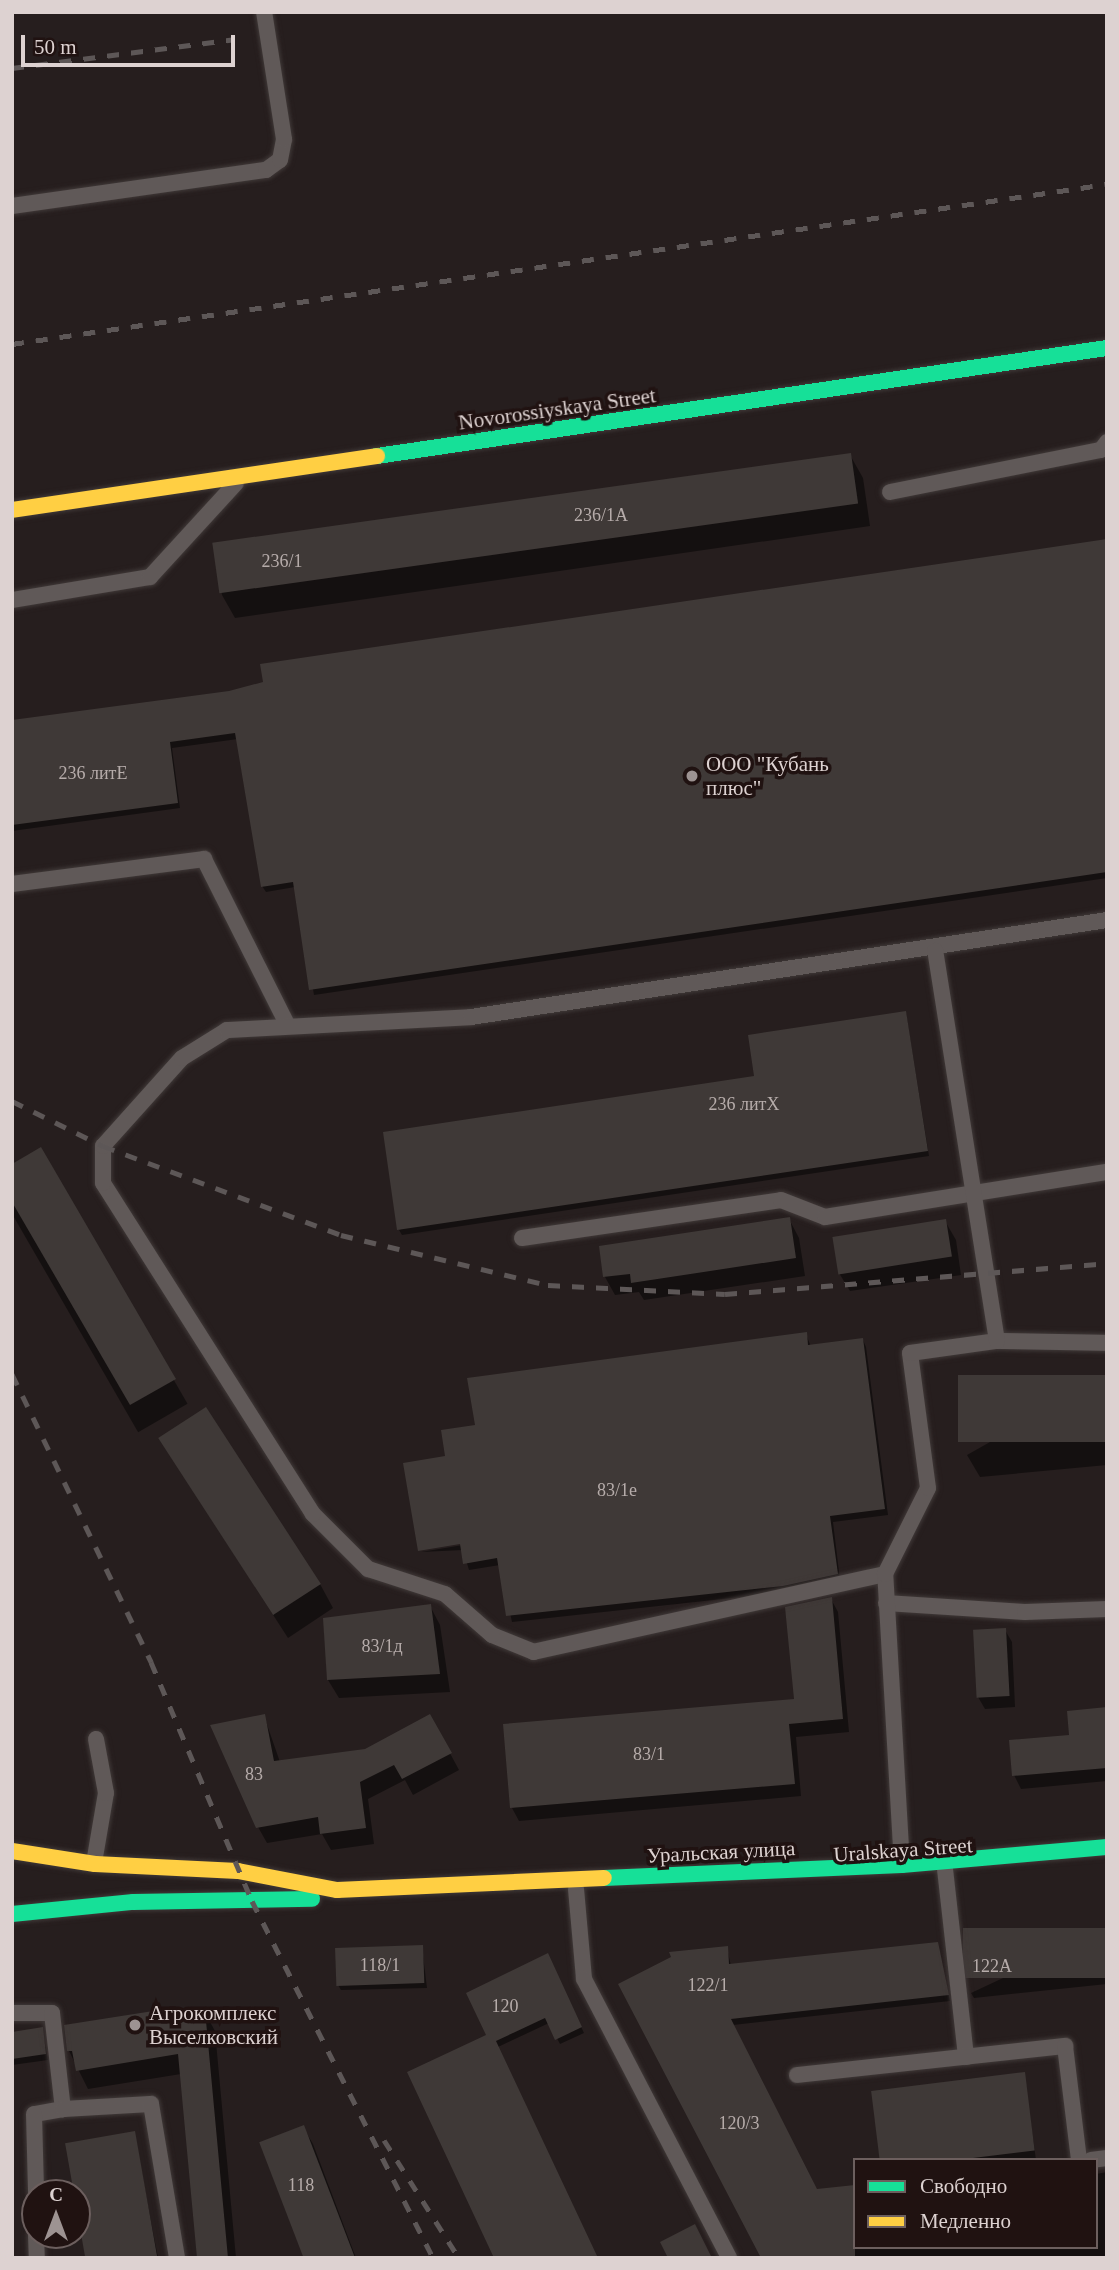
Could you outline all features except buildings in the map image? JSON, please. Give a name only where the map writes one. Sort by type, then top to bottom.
[{"type":"main road","name":"Novorossiyskaya Street","points":[[12,510],[1107,348]]},
{"type":"main road","name":"Уральская улица","points":[[12,1914],[133,1902],[252,1901],[902,1865],[1107,1847]]},
{"type":"main road","name":"Уральская улица","points":[[12,1851],[95,1864],[238,1871],[337,1890],[576,1884]]},
{"type":"main road","name":"Uralskaya Street","points":[[576,1884],[945,1869],[1107,1853]]},
{"type":"lane","points":[[12,206],[265,170],[280,160],[284,139],[264,12]]},
{"type":"lane","points":[[890,492],[1101,450],[1107,442]]},
{"type":"lane","points":[[12,600],[150,577],[242,476]]},
{"type":"lane","points":[[12,884],[204,859],[286,1022]]},
{"type":"lane","points":[[885,1574],[534,1652],[492,1635],[445,1594],[368,1569],[313,1514],[103,1183],[103,1146],[182,1058],[227,1030],[286,1022],[471,1017],[935,951],[1107,920]]},
{"type":"lane","points":[[935,951],[997,1341]]},
{"type":"lane","points":[[522,1238],[781,1200],[825,1217],[1107,1172]]},
{"type":"lane","points":[[902,1865],[885,1574],[928,1488],[911,1353],[997,1341],[1107,1343]]},
{"type":"lane","points":[[886,1603],[1026,1612],[1107,1609]]},
{"type":"lane","points":[[14,1830],[95,1864],[106,1793],[96,1739]]},
{"type":"lane","points":[[945,1869],[966,2057]]},
{"type":"lane","points":[[576,1884],[584,1979],[729,2258]]},
{"type":"lane","points":[[12,2013],[51,2012],[63,2109]]},
{"type":"lane","points":[[797,2075],[1065,2046],[1079,2158]]},
{"type":"lane","points":[[36,2179],[34,2114],[63,2109],[151,2104],[177,2258]]},
{"type":"railway","points":[[12,68],[234,39]]},
{"type":"railway","points":[[12,344],[1107,184]]},
{"type":"railway","points":[[12,1101],[103,1146],[341,1235],[548,1285],[725,1294],[1107,1263]]},
{"type":"railway","points":[[12,1374],[151,1662],[252,1901],[433,2258]]},
{"type":"railway","points":[[384,2140],[459,2258]]},
{"type":"traffic: fast","points":[[377,456],[1107,348]]},
{"type":"traffic: fast","points":[[604,1878],[902,1865],[1107,1847]]},
{"type":"traffic: fast","points":[[12,1914],[133,1902],[312,1899]]},
{"type":"traffic: slow","points":[[12,510],[377,456]]},
{"type":"traffic: slow","points":[[12,1851],[95,1864],[238,1871],[337,1890],[604,1878]]},
{"type":"place","name":"ООО \"Кубань плюс\"","points":[[692,776]]},
{"type":"place","name":"Агрокомплекс Выселковский","points":[[135,2025]]}]
